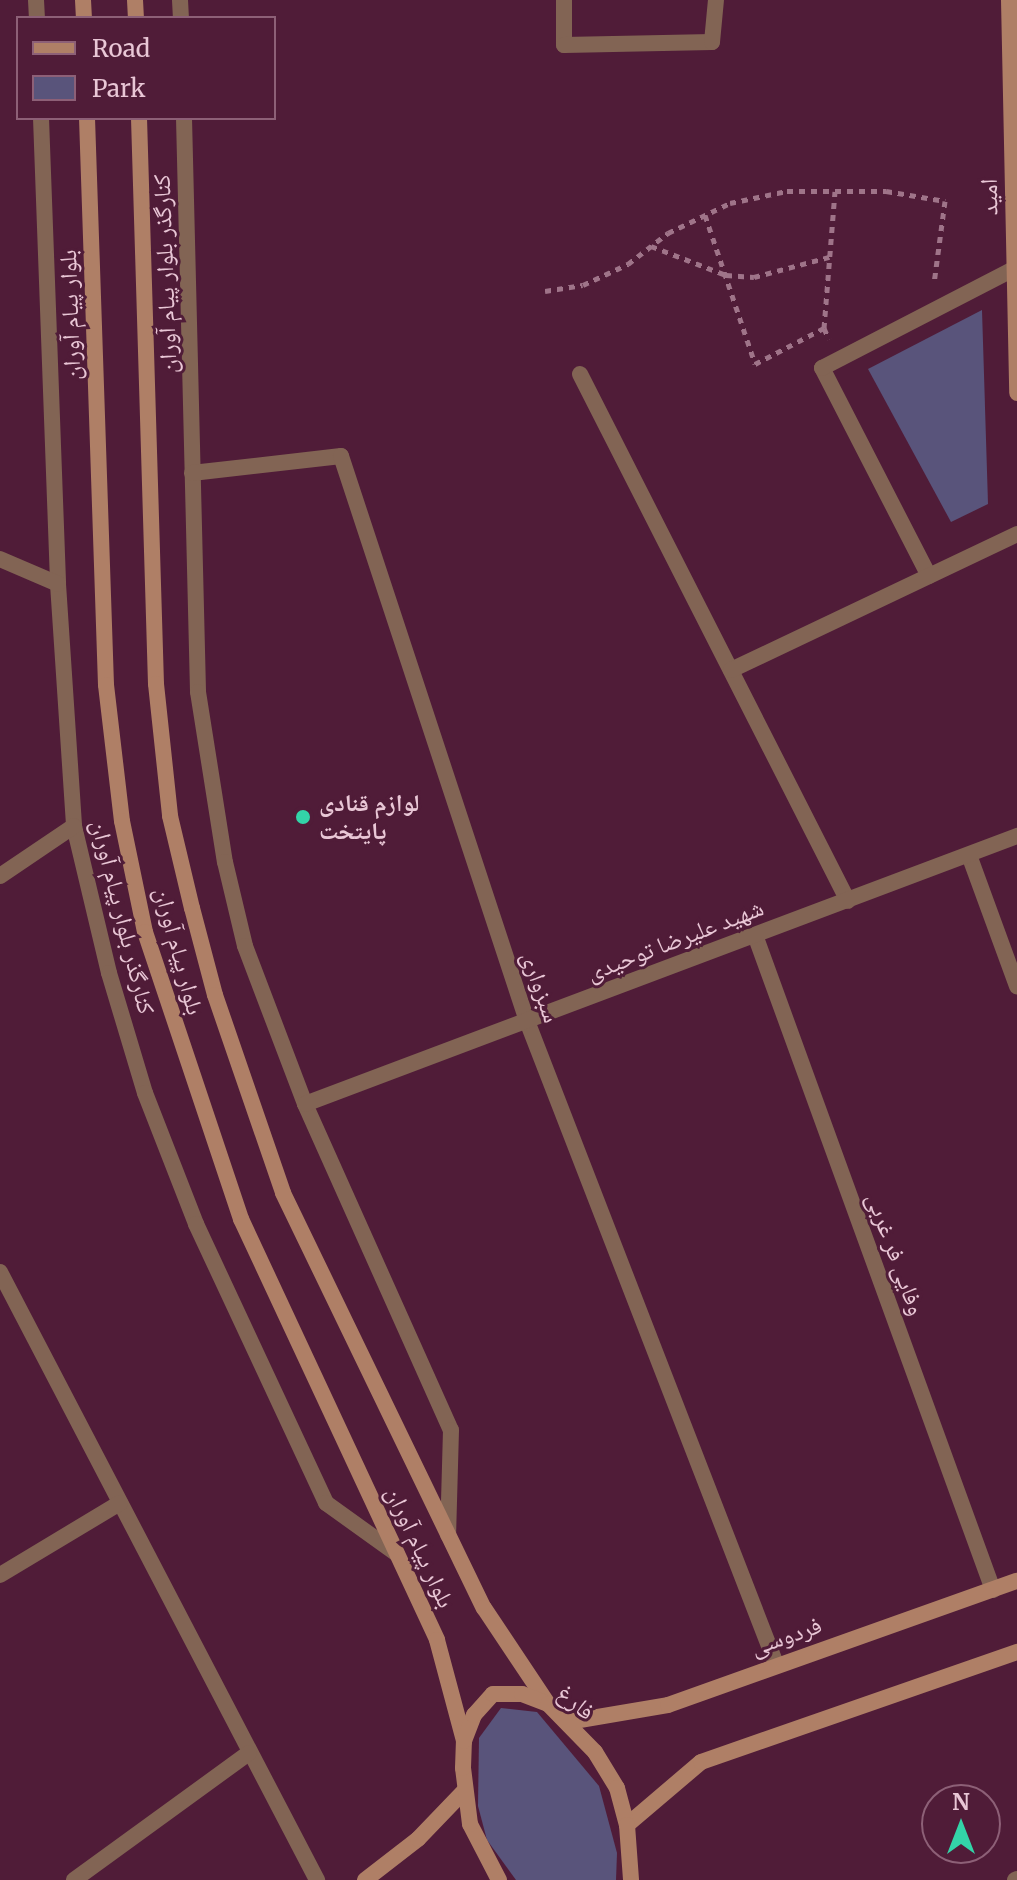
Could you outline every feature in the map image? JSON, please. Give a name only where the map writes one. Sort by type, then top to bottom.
[{"type":"main road","name":"امید","points":[[1009,0],[1014,41],[1017,393]]},
{"type":"main road","name":"بلوار پیام آوران","points":[[87,120],[106,685],[122,821],[142,918],[187,1069],[241,1219],[437,1640],[464,1741]]},
{"type":"main road","name":"بلوار پیام آوران","points":[[139,120],[156,684],[170,816],[215,995],[283,1193],[484,1608],[548,1704]]},
{"type":"main road","name":"فردوسی","points":[[568,1722],[668,1705],[776,1664],[1017,1581]]},
{"type":"main road","points":[[627,1825],[701,1762],[1017,1652]]},
{"type":"main road","name":"فارغ","points":[[499,1880],[470,1824],[465,1790],[464,1741],[474,1715],[493,1694],[522,1694],[548,1704],[568,1722],[617,1788],[627,1825],[631,1880]]},
{"type":"main road","points":[[365,1880],[418,1839],[465,1790]]},
{"type":"street","points":[[564,0],[564,45],[712,42],[716,0]]},
{"type":"street","name":"کنارگذر بلوار پیام آوران","points":[[41,120],[58,584],[74,826],[141,1078],[196,1224],[326,1503],[397,1554]]},
{"type":"street","name":"کنارگذر بلوار پیام آوران","points":[[184,120],[198,692],[225,862],[245,946],[305,1104],[451,1430],[448,1535]]},
{"type":"street","points":[[929,576],[822,368],[1014,269]]},
{"type":"street","points":[[580,374],[848,901]]},
{"type":"street","name":"سبزواری","points":[[192,473],[341,456],[527,1021],[776,1664]]},
{"type":"street","points":[[731,670],[1017,534]]},
{"type":"street","points":[[0,559],[58,584]]},
{"type":"street","points":[[0,876],[74,826]]},
{"type":"street","name":"شهید علیرضا توحیدی","points":[[305,1104],[1017,836]]},
{"type":"street","points":[[969,855],[1017,986]]},
{"type":"street","name":"وفایی فر غربی","points":[[755,935],[993,1590]]},
{"type":"street","points":[[0,1272],[317,1880]]},
{"type":"street","points":[[0,1575],[120,1503]]},
{"type":"street","points":[[74,1880],[249,1753]]},
{"type":"path","points":[[545,291],[583,285],[730,203],[787,191],[886,191],[945,201],[930,312]]},
{"type":"path","points":[[835,191],[824,328],[838,360]]},
{"type":"path","points":[[705,215],[755,364],[824,328]]},
{"type":"path","points":[[651,246],[726,275],[754,277],[829,257]]},
{"type":"green space","points":[[982,310],[988,504],[951,522],[868,369]]},
{"type":"green space","points":[[501,1708],[537,1712],[599,1786],[617,1853],[616,1880],[516,1880],[487,1840],[478,1806],[479,1738]]},
{"type":"place","name":"لوازم قنادی پایتخت","points":[[303,817]]}]
